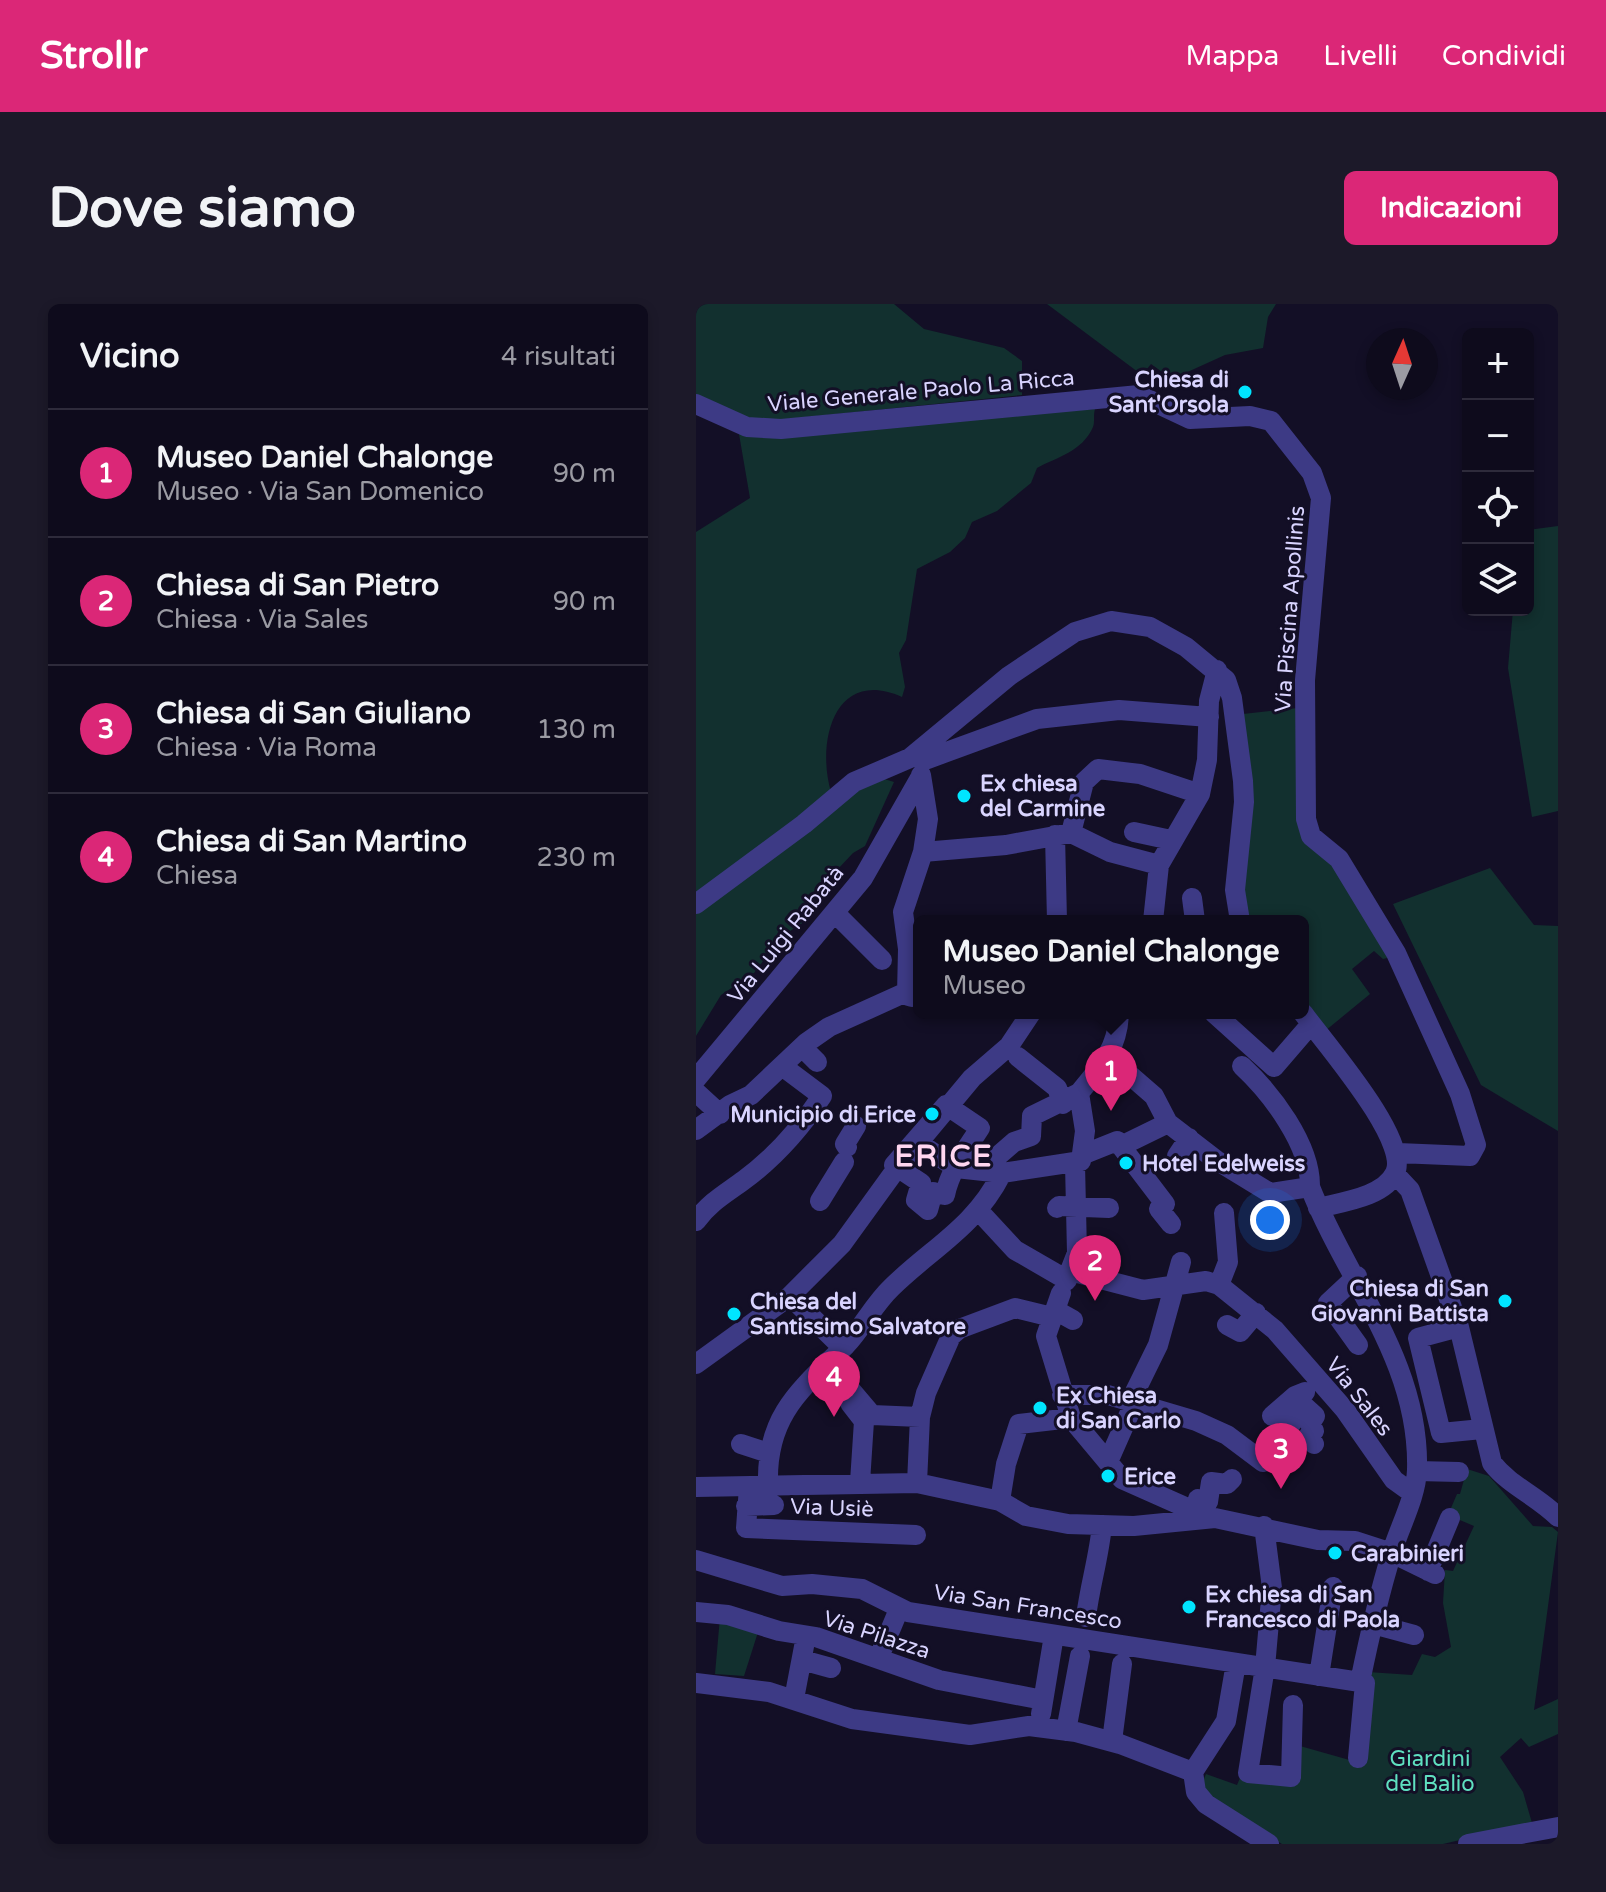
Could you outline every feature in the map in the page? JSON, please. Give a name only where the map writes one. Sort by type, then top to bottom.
[{"type":"street","name":"Viale Generale Paolo La Ricca","points":[[696,404],[747,427],[781,429],[1029,403],[1139,395],[1154,401]]},
{"type":"street","name":"Via Piscina Apollinis","points":[[1154,401],[1190,419],[1250,416],[1271,421],[1281,429],[1320,487],[1305,680],[1306,819],[1311,836],[1339,859],[1396,953],[1460,1094],[1476,1145],[1470,1156],[1396,1164]]},
{"type":"street","points":[[923,760],[1009,676],[1091,625],[1123,622],[1150,627],[1217,670],[1232,698],[1244,802],[1235,890],[1239,915]]},
{"type":"street","points":[[1154,915],[1159,865],[1200,794],[1207,760],[1209,701],[1217,670]]},
{"type":"street","points":[[696,904],[804,824],[854,782],[1003,734],[1024,723],[1054,716],[1089,716],[1119,710],[1209,717]]},
{"type":"street","points":[[696,1130],[751,1095],[802,1047],[859,1010],[913,994],[903,912],[923,852],[928,819],[923,760]]},
{"type":"street","name":"Via Luigi Rabatà","points":[[696,1079],[863,878],[902,812],[923,760]]},
{"type":"street","points":[[1056,915],[1063,834],[1084,782],[1098,769],[1140,774],[1200,794]]},
{"type":"street","points":[[1134,832],[1171,840]]},
{"type":"street","points":[[923,852],[1006,845],[1063,834],[1110,852],[1159,865]]},
{"type":"street","points":[[1192,898],[1194,915]]},
{"type":"street","points":[[835,913],[878,963],[908,949]]},
{"type":"street","points":[[696,1364],[790,1296],[850,1235],[897,1168],[972,1078],[1013,1051],[1028,1019]]},
{"type":"street","points":[[774,1505],[762,1490],[767,1448],[800,1388],[834,1356],[894,1285],[958,1234],[978,1210],[1014,1142],[1031,1136],[1029,1121],[1032,1116],[1076,1087],[1109,1057],[1118,1038],[1119,1019]]},
{"type":"street","points":[[1221,1019],[1274,1067],[1306,1019]]},
{"type":"street","points":[[1308,1019],[1381,1121],[1396,1164],[1410,1190],[1457,1322],[1492,1463],[1504,1478],[1536,1497],[1558,1517]]},
{"type":"street","points":[[802,1047],[817,1062]]},
{"type":"street","points":[[1013,1051],[1057,1088],[1076,1087]]},
{"type":"street","points":[[1109,1057],[1154,1096],[1168,1123],[1270,1193],[1310,1187]]},
{"type":"street","points":[[696,1221],[716,1197],[745,1180],[801,1125],[822,1096],[782,1066]]},
{"type":"street","points":[[1242,1066],[1270,1092],[1280,1107],[1303,1155],[1318,1208],[1357,1276],[1401,1372],[1417,1471],[1392,1553],[1360,1682],[1365,1683],[1358,1758]]},
{"type":"street","points":[[1076,1087],[1084,1126],[1065,1208],[1077,1253],[1046,1336],[1071,1418],[1122,1479],[1185,1509],[1318,1540],[1355,1541],[1392,1553],[1432,1572],[1450,1518]]},
{"type":"street","points":[[696,1092],[720,1114]]},
{"type":"street","points":[[946,1105],[950,1107],[980,1128],[929,1186],[924,1208],[916,1200],[921,1183],[894,1165],[946,1105]]},
{"type":"street","points":[[1120,1145],[1168,1123]]},
{"type":"street","points":[[820,1201],[844,1157],[856,1126]]},
{"type":"street","points":[[1177,1156],[1189,1138]]},
{"type":"street","points":[[919,1143],[950,1164],[1001,1164],[1078,1161],[1117,1141],[1165,1204],[1159,1209],[1171,1224]]},
{"type":"street","points":[[1318,1208],[1367,1195],[1396,1164]]},
{"type":"street","points":[[1065,1208],[1109,1208]]},
{"type":"street","points":[[978,1210],[1061,1293],[1073,1320]]},
{"type":"street","points":[[917,1483],[920,1417],[926,1393],[951,1336],[959,1329],[1061,1293],[1134,1289],[1184,1292],[1206,1281],[1219,1285],[1228,1262],[1224,1213]]},
{"type":"street","points":[[1108,1462],[1132,1403],[1165,1348],[1184,1292],[1181,1262]]},
{"type":"street","points":[[1357,1276],[1328,1303],[1358,1345]]},
{"type":"street","name":"Via Sales","points":[[1219,1285],[1256,1313],[1309,1392],[1345,1410],[1394,1480],[1412,1493]]},
{"type":"street","points":[[790,1296],[834,1356],[844,1394],[864,1421],[860,1482]]},
{"type":"street","points":[[1227,1325],[1240,1332],[1256,1313]]},
{"type":"street","points":[[1457,1322],[1418,1338],[1441,1433],[1482,1429]]},
{"type":"street","points":[[842,1381],[872,1415],[920,1417]]},
{"type":"street","points":[[1062,1395],[1087,1392],[1196,1421],[1227,1435],[1263,1462],[1309,1392]]},
{"type":"street","points":[[1272,1416],[1295,1396],[1309,1392]]},
{"type":"street","points":[[1309,1392],[1315,1416],[1310,1424],[1314,1431],[1309,1435],[1314,1444]]},
{"type":"street","points":[[1000,1501],[1006,1464],[1019,1424],[1061,1422],[1071,1418]]},
{"type":"street","points":[[741,1444],[767,1448]]},
{"type":"street","points":[[1417,1471],[1459,1472]]},
{"type":"street","points":[[705,1484],[762,1490],[860,1482],[917,1483],[1000,1501],[1043,1521],[1102,1525],[1208,1502],[1211,1482],[1227,1484],[1232,1479]]},
{"type":"street","name":"Via Usiè","points":[[762,1490],[746,1528],[916,1535]]},
{"type":"street","points":[[1066,1731],[1090,1587],[1097,1569],[1102,1525]]},
{"type":"street","points":[[1264,1526],[1272,1588],[1265,1667],[1248,1773],[1291,1777],[1293,1705]]},
{"type":"street","name":"Via San Francesco","points":[[696,1560],[782,1586],[812,1584],[862,1589],[899,1609],[1360,1682]]},
{"type":"street","points":[[1319,1676],[1333,1587]]},
{"type":"street","points":[[879,1657],[899,1609]]},
{"type":"street","name":"Via Pilazza","points":[[696,1612],[728,1615],[806,1636],[879,1657],[939,1680],[1043,1700]]},
{"type":"street","points":[[1373,1624],[1414,1635]]},
{"type":"street","points":[[1039,1727],[1054,1635]]},
{"type":"street","points":[[794,1699],[806,1636]]},
{"type":"street","points":[[802,1660],[831,1668]]},
{"type":"street","points":[[1236,1663],[1226,1721],[1193,1772],[1196,1792],[1206,1804],[1269,1844]]},
{"type":"street","points":[[1112,1741],[1122,1664]]},
{"type":"street","points":[[696,1683],[769,1692],[852,1719],[970,1735],[1010,1727],[1066,1731],[1112,1741],[1193,1772]]},
{"type":"street","points":[[1468,1844],[1558,1827]]},
{"type":"green space","points":[[696,304],[894,304],[924,329],[1004,348],[1022,361],[1022,395],[777,420],[746,419],[696,396]]},
{"type":"green space","points":[[1047,304],[1276,304],[1268,317],[1263,348],[1225,355],[1172,379],[1151,364],[1142,375]]},
{"type":"green space","points":[[1095,409],[1093,427],[1082,442],[1068,453],[1037,468],[1031,483],[997,511],[972,522],[965,538],[950,552],[917,569],[906,640],[899,653],[905,687],[902,697],[879,690],[861,692],[846,700],[829,732],[826,751],[831,792],[696,896],[696,532],[750,498],[739,434]]},
{"type":"green space","points":[[1558,526],[1558,811],[1532,817],[1508,668],[1512,616],[1534,616],[1534,529]]},
{"type":"green space","points":[[1298,708],[1301,815],[1391,957],[1383,959],[1374,951],[1352,969],[1370,994],[1325,1031],[1309,1009],[1309,915],[1244,913],[1243,714]]},
{"type":"green space","points":[[878,777],[894,782],[865,846],[853,853],[821,887],[804,922],[781,937],[754,973],[721,995],[696,1036],[696,911]]},
{"type":"green space","points":[[1490,868],[1534,925],[1558,926],[1558,1131],[1481,1085],[1393,904]]},
{"type":"green space","name":"Giardini del Balio","points":[[1467,1469],[1489,1476],[1533,1526],[1552,1527],[1558,1532],[1534,1710],[1558,1699],[1558,1734],[1529,1747],[1521,1738],[1500,1757],[1523,1792],[1532,1823],[1443,1844],[1282,1844],[1208,1799],[1203,1781],[1206,1774],[1237,1785],[1240,1778],[1296,1783],[1293,1744],[1360,1763],[1368,1672],[1412,1675],[1422,1654],[1435,1657],[1451,1647],[1443,1603],[1445,1570],[1453,1571],[1474,1526],[1448,1515],[1457,1494],[1460,1494]]},
{"type":"green space","points":[[720,1617],[759,1629],[744,1676],[715,1674]]},
{"type":"place","name":"Chiesa di Sant'Orsola","points":[[1245,392]]},
{"type":"place","name":"Ex chiesa del Carmine","points":[[964,796]]},
{"type":"place","name":"Museo Daniel Chalonge","points":[[1111,1111]]},
{"type":"place","name":"Municipio di Erice","points":[[932,1114]]},
{"type":"place","name":"Hotel Edelweiss","points":[[1126,1163]]},
{"type":"place","name":"Chiesa di San Pietro","points":[[1095,1301]]},
{"type":"place","name":"Chiesa di San Giovanni Battista","points":[[1505,1301]]},
{"type":"place","name":"Chiesa del Santissimo Salvatore","points":[[734,1314]]},
{"type":"place","name":"Ex Chiesa di San Carlo","points":[[1040,1408]]},
{"type":"place","name":"Chiesa di San Martino","points":[[834,1417]]},
{"type":"place","name":"Erice","points":[[1108,1476]]},
{"type":"place","name":"Chiesa di San Giuliano","points":[[1281,1489]]},
{"type":"place","name":"Carabinieri","points":[[1335,1553]]},
{"type":"place","name":"Ex chiesa di San Francesco di Paola","points":[[1189,1607]]},
{"type":"district","name":"ERICE","points":[[944,1156]]}]
